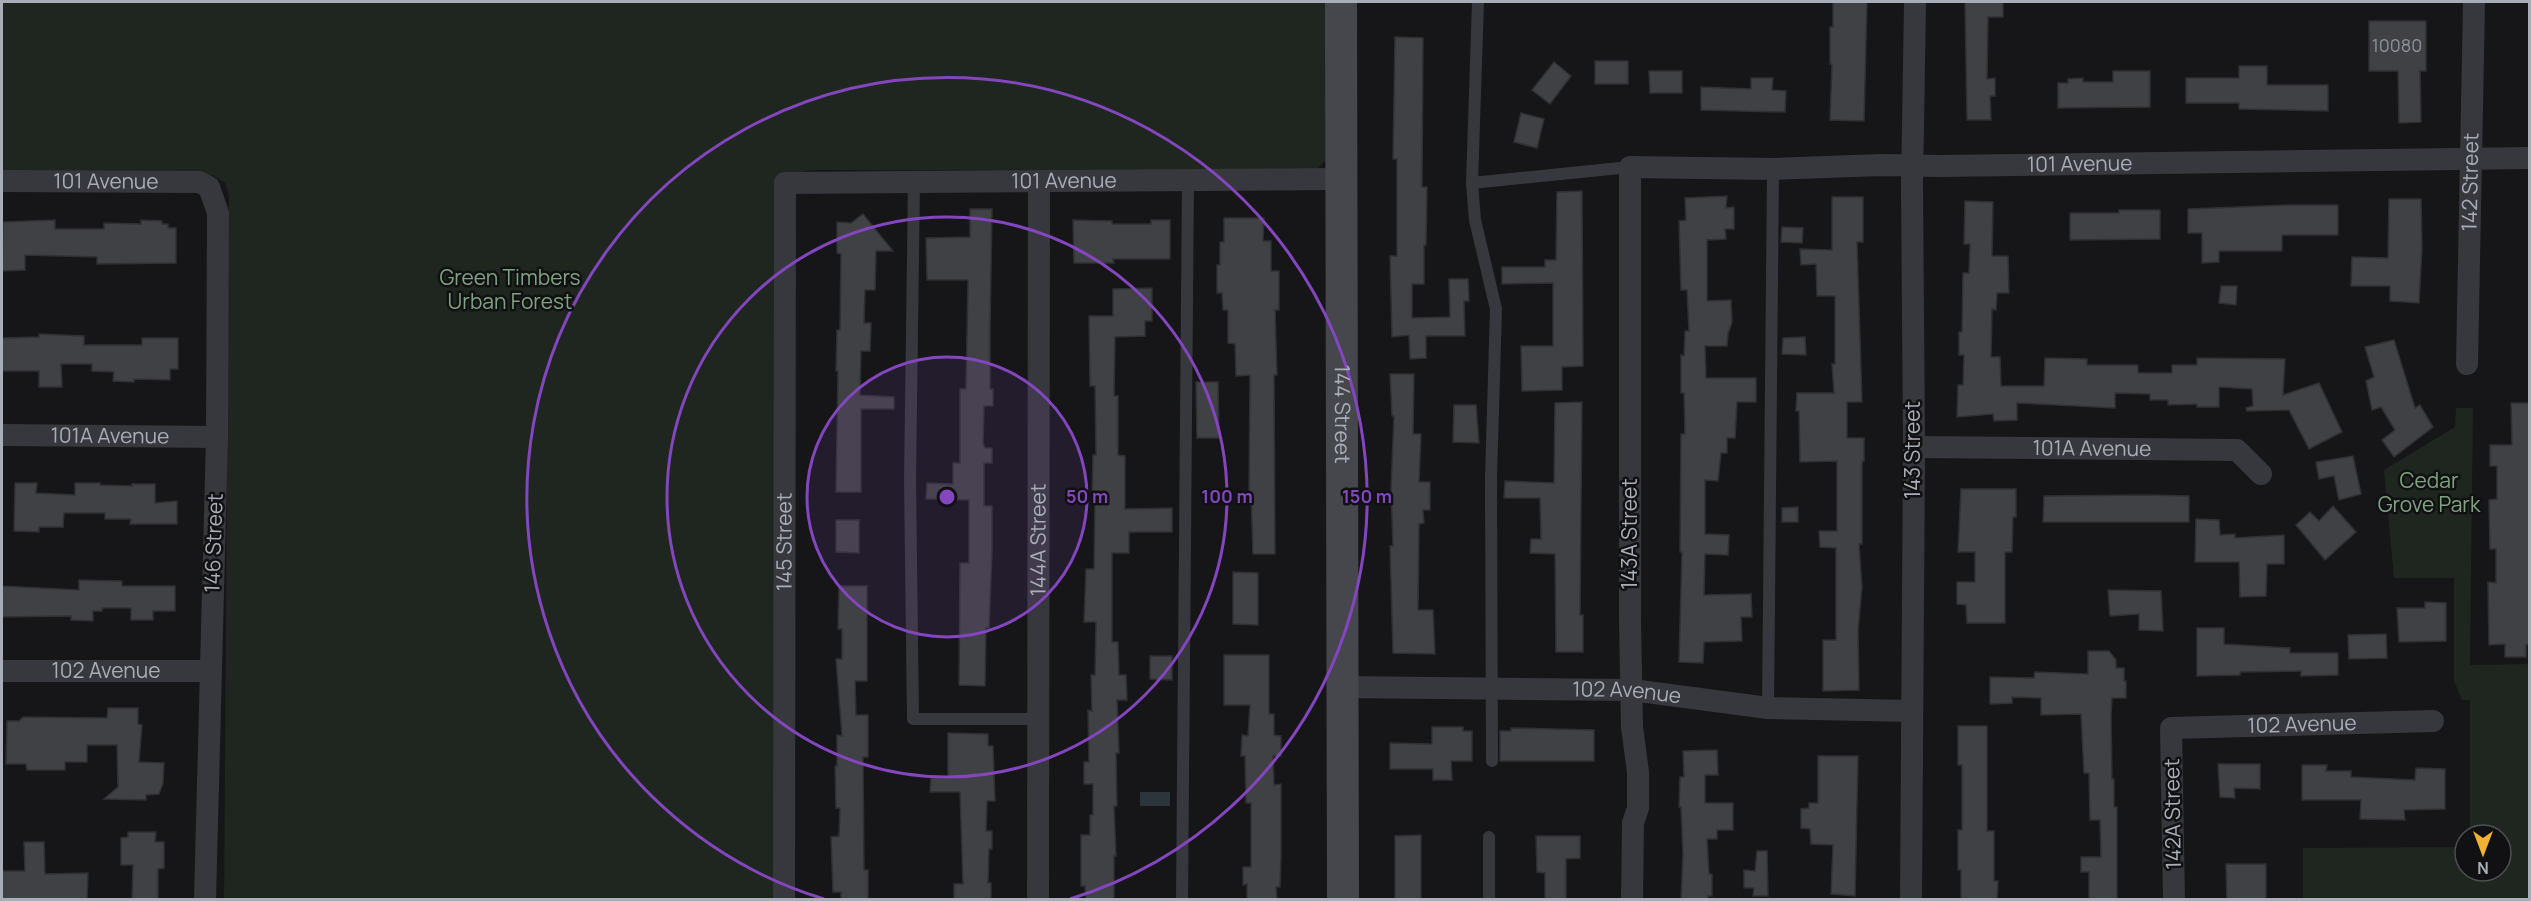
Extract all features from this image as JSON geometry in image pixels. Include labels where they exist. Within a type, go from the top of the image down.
[{"type":"main road","name":"144 Street","points":[[1341,2],[1343,900]]},
{"type":"street","name":"143 Street","points":[[1911,900],[1914,447],[1912,165],[1915,2]]},
{"type":"street","name":"142 Street","points":[[2467,364],[2474,2]]},
{"type":"street","name":"101 Avenue","points":[[1630,167],[1773,169],[1912,165],[2529,158]]},
{"type":"street","name":"143A Street","points":[[1630,167],[1630,619],[1632,727],[1638,772],[1638,808],[1633,823],[1632,900]]},
{"type":"street","name":"101 Avenue","points":[[785,183],[1343,179]]},
{"type":"street","name":"101 Avenue","points":[[2,181],[199,182],[209,187]]},
{"type":"street","name":"144A Street","points":[[1038,900],[1039,181]]},
{"type":"street","name":"145 Street","points":[[783,900],[785,183]]},
{"type":"street","name":"146 Street","points":[[205,900],[217,437],[218,213],[209,187]]},
{"type":"street","name":"101A Avenue","points":[[2,435],[217,437]]},
{"type":"street","name":"101A Avenue","points":[[1914,447],[2237,450],[2261,474]]},
{"type":"street","name":"102 Avenue","points":[[2,671],[210,671]]},
{"type":"street","name":"102 Avenue","points":[[1342,687],[1632,690],[1768,708],[1911,711]]},
{"type":"street","name":"102 Avenue","points":[[2171,728],[2433,721]]},
{"type":"street","name":"142A Street","points":[[2171,728],[2175,900]]},
{"type":"lane","points":[[1478,2],[1472,183],[1475,220],[1496,309],[1491,477],[1492,761]]},
{"type":"lane","points":[[1472,183],[1630,167]]},
{"type":"lane","points":[[1768,708],[1773,169]]},
{"type":"lane","points":[[1182,900],[1188,180]]},
{"type":"lane","points":[[914,182],[910,480],[912,719],[1039,719]]},
{"type":"lane","points":[[1489,837],[1489,900]]},
{"type":"green space","name":"Green Timbers Urban Forest","points":[[2,2],[1331,2],[1329,157],[1316,170],[1300,172],[821,170],[804,171],[795,178],[779,899],[224,899],[229,196],[225,183],[212,175],[2,174]]},
{"type":"green space","name":"Cedar Grove Park","points":[[2456,408],[2473,408],[2470,665],[2529,664],[2529,899],[2303,899],[2303,848],[2453,847],[2453,883],[2513,883],[2513,823],[2470,823],[2470,700],[2462,700],[2454,681],[2454,578],[2394,578],[2384,470],[2455,427]]},
{"type":"shaded area","points":[[1140,792],[1170,792],[1170,806],[1140,806]]},
{"type":"building","points":[[1833,2],[1867,2],[1864,121],[1830,120],[1832,64],[1830,64],[1830,27],[1833,27]]},
{"type":"building","points":[[1965,2],[2003,2],[2003,17],[1988,17],[1987,79],[1995,78],[1995,96],[1990,96],[1991,120],[1967,120]]},
{"type":"building","points":[[2369,21],[2426,21],[2426,71],[2420,71],[2421,122],[2399,123],[2398,71],[2369,71]]},
{"type":"building","points":[[1395,37],[1423,38],[1422,187],[1427,187],[1426,245],[1424,245],[1424,284],[1412,284],[1412,318],[1450,317],[1449,279],[1468,279],[1469,301],[1464,301],[1465,336],[1426,336],[1426,358],[1410,359],[1409,335],[1392,337],[1390,256],[1397,256],[1397,159],[1393,159]]},
{"type":"building","points":[[1595,61],[1628,61],[1628,84],[1595,84]]},
{"type":"building","points":[[1554,62],[1571,76],[1550,104],[1532,90]]},
{"type":"building","points":[[2239,66],[2267,66],[2267,85],[2328,85],[2328,111],[2239,109],[2239,103],[2186,103],[2186,78],[2239,78]]},
{"type":"building","points":[[1649,71],[1682,71],[1682,93],[1650,93]]},
{"type":"building","points":[[2113,71],[2150,71],[2150,107],[2058,108],[2058,83],[2068,83],[2068,79],[2083,78],[2083,82],[2113,82]]},
{"type":"building","points":[[1751,78],[1773,78],[1772,90],[1786,91],[1785,112],[1701,110],[1701,87],[1751,89]]},
{"type":"building","points":[[1521,113],[1544,119],[1537,148],[1514,142]]},
{"type":"building","points":[[1582,191],[1583,366],[1562,367],[1562,390],[1522,391],[1521,346],[1553,346],[1553,283],[1502,284],[1502,267],[1545,267],[1545,260],[1556,260],[1557,192]]},
{"type":"building","points":[[1727,196],[1726,208],[1734,207],[1734,229],[1725,229],[1726,239],[1707,240],[1707,301],[1731,300],[1732,322],[1727,346],[1705,346],[1706,378],[1756,378],[1756,402],[1737,402],[1735,438],[1727,438],[1727,453],[1721,453],[1718,481],[1705,480],[1705,534],[1729,535],[1728,555],[1705,554],[1704,595],[1751,594],[1752,617],[1741,617],[1742,641],[1704,642],[1703,663],[1679,662],[1682,552],[1680,552],[1681,434],[1685,434],[1684,393],[1681,393],[1681,355],[1684,356],[1685,331],[1689,331],[1687,290],[1681,290],[1679,221],[1686,220],[1685,198]]},
{"type":"building","points":[[1832,197],[1863,197],[1863,242],[1857,242],[1862,402],[1847,402],[1847,438],[1864,438],[1862,544],[1859,544],[1862,587],[1858,631],[1859,690],[1823,691],[1823,640],[1836,640],[1836,548],[1820,547],[1819,531],[1837,531],[1837,461],[1800,462],[1799,411],[1796,411],[1797,393],[1834,393],[1832,364],[1835,364],[1835,296],[1817,296],[1816,264],[1801,265],[1800,249],[1832,250]]},
{"type":"building","points":[[2389,199],[2421,199],[2422,247],[2419,303],[2390,301],[2390,286],[2351,286],[2352,257],[2388,258]]},
{"type":"building","points":[[1965,201],[1993,202],[1992,256],[2008,256],[2009,293],[1997,293],[1996,310],[1992,309],[1991,357],[2000,357],[2001,386],[2044,386],[2045,358],[2087,359],[2087,365],[2138,365],[2138,373],[2172,373],[2172,365],[2197,365],[2197,358],[2285,359],[2283,395],[2319,383],[2342,432],[2309,449],[2289,410],[2247,411],[2246,408],[2253,406],[2252,389],[2219,387],[2219,407],[2197,407],[2197,404],[2168,405],[2168,400],[2150,400],[2150,394],[2115,393],[2115,408],[2017,403],[2017,420],[1994,421],[1993,414],[1957,417],[1958,385],[1963,385],[1964,355],[1959,355],[1959,332],[1962,332],[1963,273],[1969,273],[1970,244],[1964,244]]},
{"type":"building","points":[[2338,205],[2338,235],[2282,235],[2282,251],[2219,251],[2219,262],[2202,263],[2202,233],[2188,233],[2188,209]]},
{"type":"building","points":[[970,209],[992,209],[990,389],[993,389],[993,406],[984,406],[983,443],[985,448],[992,448],[992,463],[984,463],[984,506],[992,506],[985,686],[959,685],[960,563],[969,563],[969,500],[926,499],[927,483],[953,484],[953,463],[960,463],[960,389],[966,389],[968,280],[927,280],[926,238],[970,237]]},
{"type":"building","points":[[2119,210],[2160,210],[2160,239],[2070,240],[2070,213],[2119,213]]},
{"type":"building","points":[[863,214],[893,251],[876,251],[875,290],[865,290],[864,323],[871,323],[870,351],[861,351],[860,395],[894,397],[894,409],[861,409],[861,492],[836,492],[838,371],[836,371],[837,330],[840,330],[841,254],[837,253],[837,222],[851,223]]},
{"type":"building","points":[[1224,218],[1264,218],[1263,241],[1271,241],[1271,271],[1279,271],[1279,310],[1275,310],[1277,375],[1274,375],[1275,554],[1253,554],[1251,493],[1249,493],[1250,375],[1236,376],[1235,344],[1228,343],[1228,310],[1223,310],[1222,293],[1217,293],[1217,265],[1220,265],[1220,242],[1224,242]]},
{"type":"building","points":[[55,220],[55,229],[104,229],[104,223],[141,224],[141,220],[162,221],[162,224],[168,224],[168,228],[176,228],[176,263],[97,264],[97,257],[25,255],[25,270],[2,271],[3,222]]},
{"type":"building","points":[[1073,220],[1112,221],[1112,224],[1151,224],[1151,220],[1170,220],[1170,259],[1113,259],[1114,263],[1074,263]]},
{"type":"building","points":[[1782,227],[1803,228],[1802,243],[1781,242]]},
{"type":"building","points":[[2221,286],[2237,286],[2236,305],[2219,303]]},
{"type":"building","points":[[1152,288],[1152,321],[1145,321],[1145,336],[1115,337],[1114,396],[1118,396],[1118,455],[1125,456],[1125,509],[1172,508],[1172,532],[1129,532],[1129,553],[1112,553],[1112,642],[1118,642],[1119,675],[1126,675],[1127,700],[1117,700],[1119,753],[1116,753],[1117,806],[1114,806],[1116,856],[1114,856],[1114,900],[1086,900],[1085,886],[1081,886],[1081,835],[1090,835],[1090,815],[1093,815],[1093,784],[1084,784],[1084,762],[1089,762],[1088,710],[1092,711],[1091,675],[1095,675],[1096,622],[1084,622],[1086,569],[1094,569],[1095,497],[1092,497],[1093,455],[1096,455],[1095,386],[1090,386],[1089,316],[1113,316],[1113,289]]},
{"type":"building","points":[[39,334],[84,336],[84,345],[142,345],[142,338],[178,338],[178,369],[170,369],[170,380],[134,379],[134,382],[113,381],[114,372],[92,371],[92,364],[61,364],[62,387],[39,387],[39,371],[2,371],[2,338],[39,337]]},
{"type":"building","points":[[1805,337],[1806,355],[1782,354],[1783,338]]},
{"type":"building","points":[[2394,340],[2415,408],[2420,405],[2433,427],[2394,457],[2382,440],[2395,430],[2381,407],[2372,410],[2366,381],[2374,377],[2365,347]]},
{"type":"building","points":[[1390,374],[1414,374],[1413,434],[1421,434],[1419,482],[1430,482],[1430,510],[1423,510],[1424,523],[1419,524],[1418,610],[1433,610],[1435,654],[1393,653],[1390,546],[1393,546],[1391,489],[1394,416],[1392,416]]},
{"type":"building","points":[[1196,382],[1218,382],[1219,438],[1197,438]]},
{"type":"building","points":[[1582,402],[1580,615],[1583,615],[1583,652],[1556,652],[1555,554],[1530,553],[1531,539],[1541,539],[1540,498],[1504,498],[1505,481],[1554,483],[1555,403]]},
{"type":"building","points":[[2511,403],[2529,403],[2529,644],[2526,645],[2526,657],[2505,657],[2505,644],[2489,645],[2488,582],[2496,583],[2496,549],[2490,549],[2489,500],[2497,499],[2497,466],[2490,466],[2490,445],[2512,445]]},
{"type":"building","points":[[1454,405],[1476,405],[1479,443],[1453,442]]},
{"type":"building","points":[[2353,456],[2361,494],[2339,500],[2334,476],[2319,479],[2316,462]]},
{"type":"building","points":[[15,483],[37,483],[36,493],[75,495],[75,483],[132,486],[132,484],[155,484],[155,503],[177,501],[177,524],[130,524],[131,519],[105,519],[105,513],[64,513],[63,527],[39,527],[39,532],[14,531]]},
{"type":"building","points":[[1961,489],[2016,489],[2012,552],[2005,552],[2005,623],[1967,623],[1966,605],[1957,604],[1957,582],[1975,582],[1975,552],[1958,552]]},
{"type":"building","points":[[2044,496],[2189,496],[2189,522],[2043,522]]},
{"type":"building","points":[[2333,506],[2356,532],[2325,560],[2296,525],[2310,512],[2319,521]]},
{"type":"building","points":[[1798,507],[1798,522],[1782,522],[1782,508]]},
{"type":"building","points":[[2196,519],[2219,520],[2220,535],[2235,534],[2235,538],[2284,535],[2284,564],[2267,564],[2266,596],[2240,597],[2239,562],[2195,562]]},
{"type":"building","points":[[836,520],[859,520],[859,553],[836,552]]},
{"type":"building","points":[[1233,572],[1258,573],[1258,625],[1233,624]]},
{"type":"building","points":[[79,580],[122,581],[122,586],[175,586],[175,611],[153,611],[153,620],[131,620],[131,608],[102,608],[102,611],[93,611],[93,621],[71,620],[71,616],[2,617],[2,586],[79,590]]},
{"type":"building","points":[[839,586],[867,586],[867,681],[855,681],[856,715],[868,715],[868,757],[863,757],[864,870],[868,870],[868,900],[841,900],[841,892],[833,892],[831,837],[839,836],[840,808],[836,808],[835,766],[837,766],[837,735],[842,736],[836,659],[842,659],[842,629],[838,629]]},
{"type":"building","points":[[2108,590],[2161,591],[2163,631],[2139,630],[2139,614],[2110,616]]},
{"type":"building","points":[[2425,602],[2446,603],[2446,641],[2399,642],[2397,608],[2425,608]]},
{"type":"building","points":[[2197,628],[2224,628],[2224,644],[2290,648],[2290,653],[2338,653],[2338,675],[2301,676],[2301,671],[2240,672],[2240,675],[2197,676]]},
{"type":"building","points":[[2386,634],[2387,658],[2349,659],[2348,635]]},
{"type":"building","points":[[2088,651],[2109,651],[2116,660],[2116,668],[2124,668],[2124,681],[2126,681],[2126,698],[2112,698],[2111,716],[2112,779],[2114,779],[2114,807],[2117,807],[2117,900],[2089,900],[2089,872],[2081,872],[2081,857],[2101,857],[2100,820],[2090,820],[2089,773],[2084,773],[2081,714],[2041,715],[2041,698],[2012,697],[2012,703],[1990,704],[1990,677],[2034,678],[2035,672],[2088,674]]},
{"type":"building","points":[[1224,655],[1269,655],[1269,714],[1274,714],[1274,735],[1281,736],[1281,756],[1273,756],[1274,785],[1281,784],[1280,887],[1276,887],[1277,900],[1247,900],[1247,884],[1243,885],[1243,867],[1251,867],[1251,803],[1246,803],[1245,756],[1241,756],[1242,735],[1248,736],[1250,705],[1224,705]]},
{"type":"building","points":[[1150,656],[1172,656],[1172,680],[1150,679]]},
{"type":"building","points":[[108,708],[138,708],[138,724],[142,725],[139,762],[164,763],[163,783],[159,794],[146,795],[146,800],[104,799],[118,787],[117,745],[87,745],[87,762],[65,762],[65,770],[27,770],[26,764],[6,764],[7,721],[19,721],[23,717],[107,718]]},
{"type":"building","points":[[1958,726],[1987,726],[1987,831],[1994,831],[1994,881],[1998,881],[1997,900],[1961,900],[1958,830],[1962,830],[1962,765],[1958,765]]},
{"type":"building","points":[[1432,727],[1463,727],[1463,731],[1472,731],[1472,761],[1451,761],[1452,780],[1433,780],[1433,769],[1390,769],[1390,743],[1432,744]]},
{"type":"building","points":[[1511,728],[1594,730],[1594,761],[1500,761],[1500,731],[1511,731]]},
{"type":"building","points":[[948,733],[988,734],[988,746],[993,746],[995,801],[987,801],[986,831],[992,831],[988,883],[991,883],[991,900],[954,900],[954,884],[963,884],[960,792],[930,792],[931,778],[948,778]]},
{"type":"building","points":[[1717,750],[1718,775],[1705,775],[1705,803],[1733,803],[1733,830],[1717,830],[1717,839],[1707,839],[1709,874],[1712,874],[1712,896],[1708,896],[1708,900],[1681,900],[1683,855],[1681,807],[1679,807],[1680,777],[1684,777],[1683,751]]},
{"type":"building","points":[[1818,756],[1858,756],[1855,896],[1831,894],[1833,845],[1811,844],[1810,829],[1801,828],[1801,809],[1809,808],[1809,803],[1818,803]]},
{"type":"building","points":[[2218,764],[2260,764],[2260,789],[2234,788],[2235,798],[2220,797]]},
{"type":"building","points":[[2302,765],[2327,765],[2326,771],[2351,771],[2351,777],[2415,780],[2416,768],[2445,769],[2445,809],[2404,810],[2405,820],[2360,819],[2361,800],[2302,800]]},
{"type":"building","points":[[128,832],[156,832],[155,842],[164,842],[164,868],[158,869],[158,900],[132,900],[133,865],[121,865],[121,838],[128,837]]},
{"type":"building","points":[[1421,835],[1421,900],[1395,900],[1395,836]]},
{"type":"building","points":[[1536,836],[1580,836],[1580,858],[1566,859],[1566,900],[1545,900],[1545,873],[1537,872]]},
{"type":"building","points":[[24,842],[44,842],[45,874],[88,873],[87,900],[2,900],[2,871],[25,871]]},
{"type":"building","points":[[1757,851],[1767,851],[1768,896],[1753,896],[1754,888],[1744,888],[1744,870],[1755,871]]},
{"type":"building","points":[[2226,864],[2266,864],[2266,900],[2227,900]]}]
